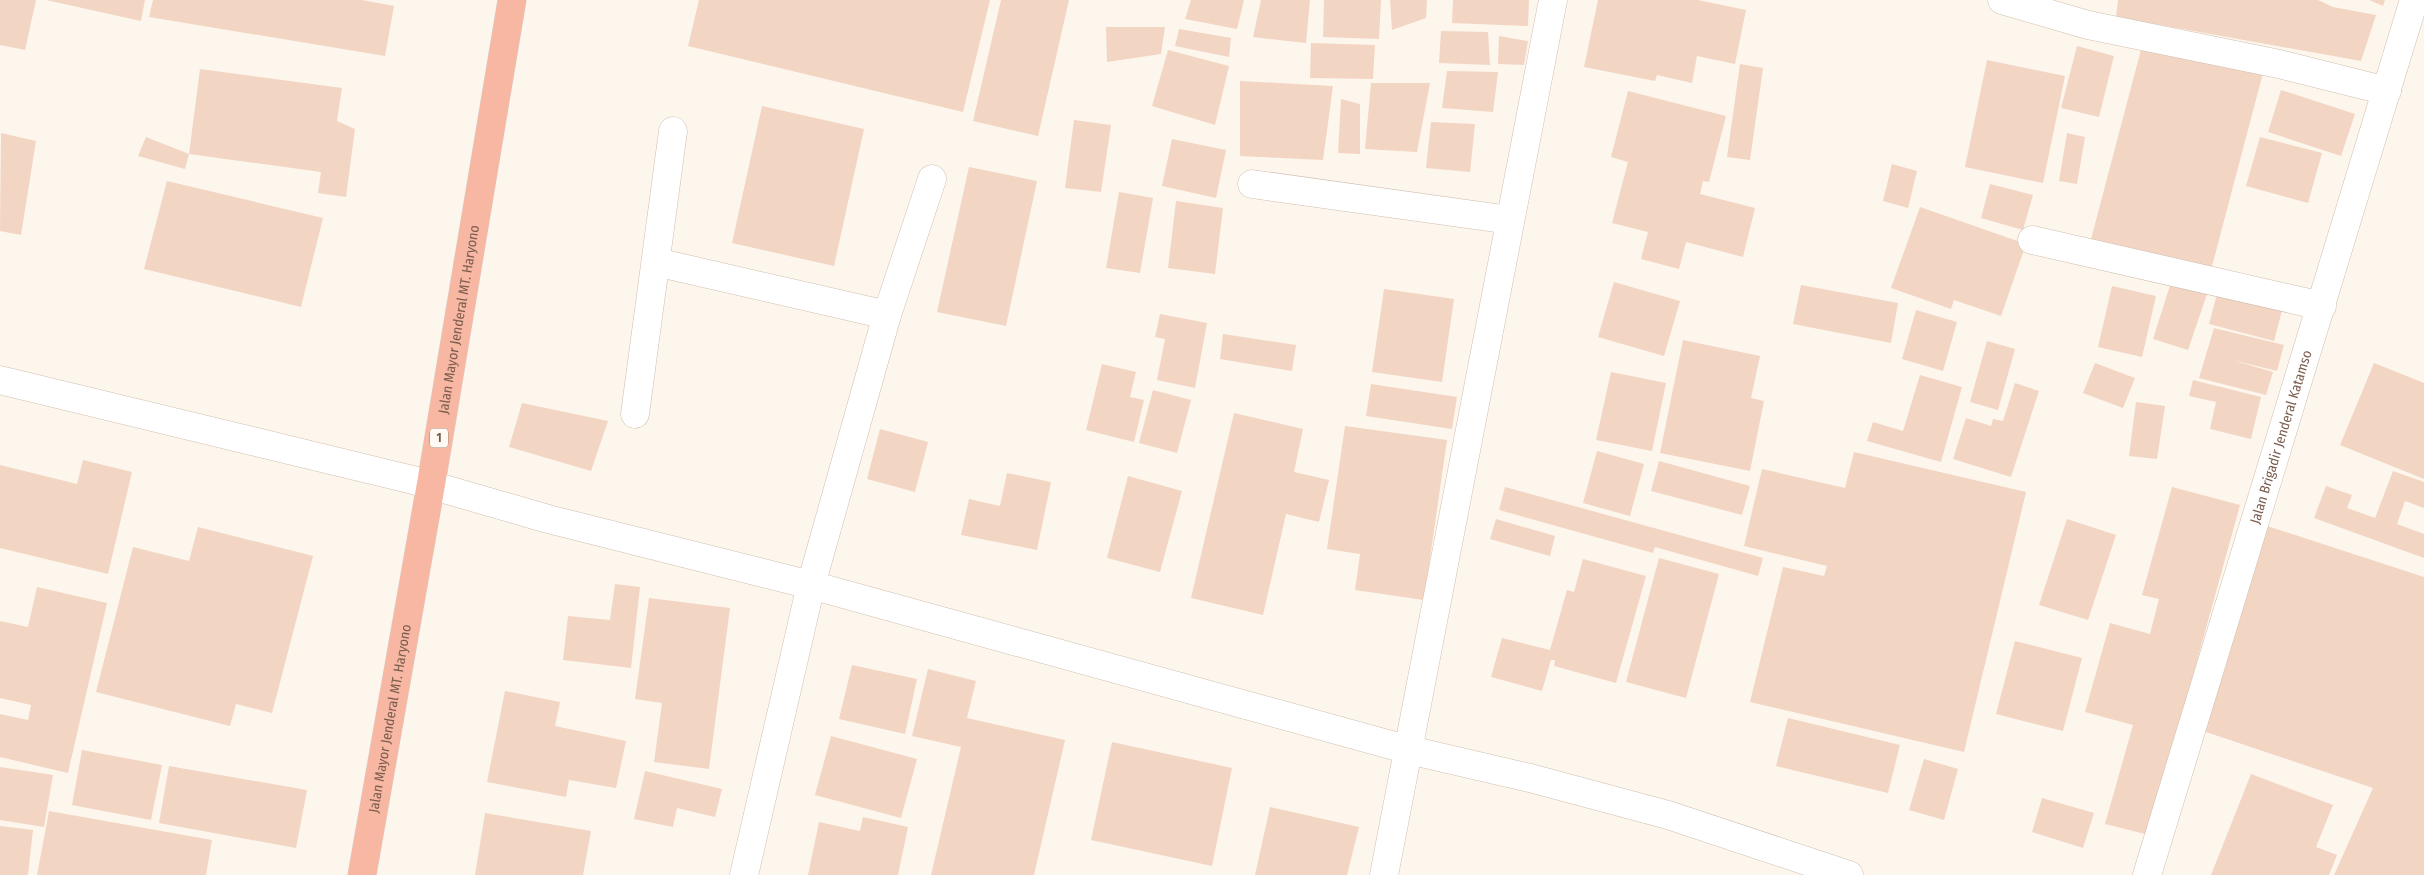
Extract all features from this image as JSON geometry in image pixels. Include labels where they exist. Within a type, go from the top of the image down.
[{"type":"highway","name":"Jalan Mayor Jenderal MT. Haryono","points":[[362,875],[431,484],[512,0]]},
{"type":"street","points":[[1384,875],[1553,0]]},
{"type":"street","points":[[2002,0],[2088,25],[2279,64],[2387,91]]},
{"type":"street","name":"Jalan Brigadir Jenderal Katamso","points":[[2147,875],[2414,0]]},
{"type":"street","points":[[636,414],[673,131]]},
{"type":"street","points":[[744,875],[811,585],[887,315],[932,179]]},
{"type":"street","points":[[1252,184],[1510,220]]},
{"type":"street","points":[[2032,240],[2322,306]]},
{"type":"street","points":[[656,262],[887,315]]},
{"type":"street","points":[[0,380],[269,443],[431,484],[548,519],[811,585],[1409,750],[1530,778],[1668,815],[1849,875]]},
{"type":"building","points":[[0,0],[36,0],[25,50],[0,45]]},
{"type":"building","points":[[46,0],[145,0],[141,21]]},
{"type":"building","points":[[153,0],[362,0],[394,6],[385,56],[149,17]]},
{"type":"building","points":[[699,0],[990,0],[963,112],[688,46]]},
{"type":"building","points":[[1001,0],[1069,0],[1038,136],[973,121]]},
{"type":"building","points":[[1191,0],[1244,0],[1237,29],[1185,19]]},
{"type":"building","points":[[1261,0],[1310,0],[1306,43],[1253,37]]},
{"type":"building","points":[[1324,0],[1381,0],[1379,39],[1323,37]]},
{"type":"building","points":[[1390,0],[1427,0],[1426,18],[1392,30]]},
{"type":"building","points":[[1453,0],[1529,0],[1528,26],[1452,23]]},
{"type":"building","points":[[1598,0],[1698,0],[1746,10],[1735,64],[1697,56],[1692,83],[1657,75],[1655,81],[1584,67]]},
{"type":"building","points":[[2118,0],[2318,0],[2333,7],[2376,15],[2361,61],[2116,17]]},
{"type":"building","points":[[2369,0],[2385,0],[2383,6]]},
{"type":"building","points":[[1106,27],[1165,27],[1161,54],[1107,62]]},
{"type":"building","points":[[1179,29],[1231,38],[1229,57],[1175,46]]},
{"type":"building","points":[[1441,31],[1488,32],[1490,65],[1439,63]]},
{"type":"building","points":[[1499,36],[1528,41],[1524,65],[1498,64]]},
{"type":"building","points":[[2143,42],[2263,73],[2210,274],[2090,243]]},
{"type":"building","points":[[1311,43],[1375,45],[1373,79],[1310,78]]},
{"type":"building","points":[[2077,46],[2114,56],[2099,117],[2061,108]]},
{"type":"building","points":[[1168,50],[1229,66],[1215,125],[1152,106]]},
{"type":"building","points":[[1987,60],[2065,76],[2043,183],[1965,167]]},
{"type":"building","points":[[1740,64],[1763,68],[1750,160],[1727,157]]},
{"type":"building","points":[[200,69],[342,88],[337,121],[355,129],[346,197],[318,193],[321,172],[189,154]]},
{"type":"building","points":[[1447,71],[1498,72],[1493,112],[1442,108]]},
{"type":"building","points":[[1240,81],[1333,86],[1323,160],[1240,156]]},
{"type":"building","points":[[1371,83],[1430,83],[1417,152],[1365,149]]},
{"type":"building","points":[[2281,90],[2355,114],[2341,156],[2268,132]]},
{"type":"building","points":[[1628,91],[1726,116],[1709,182],[1703,181],[1700,194],[1755,208],[1743,257],[1686,242],[1679,269],[1641,259],[1648,232],[1612,223],[1628,162],[1611,157]]},
{"type":"building","points":[[1341,99],[1360,104],[1360,154],[1338,153]]},
{"type":"building","points":[[762,106],[864,129],[834,266],[732,243]]},
{"type":"building","points":[[1074,120],[1111,125],[1101,192],[1065,188]]},
{"type":"building","points":[[1431,122],[1475,124],[1470,172],[1426,168]]},
{"type":"building","points":[[1,133],[36,141],[21,235],[0,231]]},
{"type":"building","points":[[2067,133],[2085,137],[2077,184],[2059,181]]},
{"type":"building","points":[[146,137],[189,154],[185,169],[138,156]]},
{"type":"building","points":[[2260,137],[2322,153],[2308,203],[2246,186]]},
{"type":"building","points":[[1172,139],[1226,150],[1216,198],[1162,186]]},
{"type":"building","points":[[1892,164],[1917,171],[1908,208],[1883,201]]},
{"type":"building","points":[[969,167],[1037,181],[1006,326],[937,312]]},
{"type":"building","points":[[167,181],[323,218],[301,307],[144,269]]},
{"type":"building","points":[[1990,184],[2033,195],[2023,230],[1981,218]]},
{"type":"building","points":[[1119,192],[1153,198],[1140,273],[1106,268]]},
{"type":"building","points":[[1176,201],[1223,208],[1215,274],[1168,268]]},
{"type":"building","points":[[1920,207],[2026,244],[2001,316],[1954,300],[1951,309],[1891,288]]},
{"type":"building","points":[[2173,276],[2209,288],[2188,350],[2153,339]]},
{"type":"building","points":[[1614,282],[1680,301],[1664,356],[1598,337]]},
{"type":"building","points":[[2220,283],[2285,299],[2274,341],[2209,324]]},
{"type":"building","points":[[1801,285],[1898,303],[1891,343],[1793,324]]},
{"type":"building","points":[[2112,286],[2156,296],[2142,357],[2098,347]]},
{"type":"building","points":[[1384,289],[1454,299],[1442,382],[1372,372]]},
{"type":"building","points":[[1916,310],[1957,322],[1943,371],[1902,359]]},
{"type":"building","points":[[1160,314],[1207,323],[1195,388],[1157,380],[1165,339],[1155,337]]},
{"type":"building","points":[[2214,328],[2284,345],[2277,371],[2232,360],[2273,372],[2266,395],[2199,378]]},
{"type":"building","points":[[1223,334],[1296,345],[1292,371],[1220,359]]},
{"type":"building","points":[[1683,340],[1760,356],[1751,398],[1764,401],[1750,471],[1660,453]]},
{"type":"building","points":[[1987,341],[2015,349],[1998,410],[1970,402]]},
{"type":"building","points":[[2095,363],[2135,378],[2123,408],[2083,393]]},
{"type":"building","points":[[2374,363],[2424,383],[2424,479],[2340,445]]},
{"type":"building","points":[[1102,364],[1136,372],[1130,397],[1144,400],[1134,442],[1086,430]]},
{"type":"building","points":[[1611,372],[1666,383],[1652,451],[1596,440]]},
{"type":"building","points":[[1920,375],[1962,387],[1941,462],[1867,441],[1873,422],[1903,431]]},
{"type":"building","points":[[2193,380],[2261,397],[2251,439],[2210,429],[2216,402],[2189,396]]},
{"type":"building","points":[[2015,383],[2039,391],[2011,477],[1953,459],[1966,418],[1991,426],[1993,419],[2003,421]]},
{"type":"building","points":[[1371,384],[1457,397],[1452,429],[1366,416]]},
{"type":"building","points":[[1153,390],[1191,400],[1177,453],[1139,443]]},
{"type":"building","points":[[2136,402],[2165,406],[2157,459],[2129,456]]},
{"type":"building","points":[[522,403],[608,421],[591,471],[509,447]]},
{"type":"building","points":[[1234,413],[1303,429],[1294,472],[1329,480],[1319,522],[1286,514],[1263,615],[1191,598]]},
{"type":"building","points":[[1345,426],[1447,440],[1424,600],[1355,590],[1360,554],[1327,549]]},
{"type":"building","points":[[880,429],[928,442],[915,492],[867,479]]},
{"type":"building","points":[[1597,451],[1644,464],[1630,516],[1583,503]]},
{"type":"building","points":[[1854,452],[2026,492],[1964,752],[1750,702],[1783,567],[1824,576],[1827,566],[1744,546],[1762,469],[1845,488]]},
{"type":"building","points":[[83,460],[132,472],[108,574],[0,548],[0,465],[77,484]]},
{"type":"building","points":[[1659,461],[1750,486],[1742,515],[1651,491]]},
{"type":"building","points":[[2393,471],[2424,482],[2424,508],[2405,501],[2397,524],[2424,534],[2424,558],[2314,518],[2326,486],[2352,495],[2347,508],[2375,518]]},
{"type":"building","points":[[1007,473],[1051,482],[1037,550],[961,535],[969,499],[1000,506]]},
{"type":"building","points":[[1128,476],[1182,491],[1160,572],[1107,558]]},
{"type":"building","points":[[1505,487],[1763,558],[1758,576],[1655,547],[1653,553],[1499,510]]},
{"type":"building","points":[[2172,487],[2240,505],[2149,835],[2105,824],[2133,725],[2085,712],[2110,623],[2150,634],[2159,599],[2142,595]]},
{"type":"building","points":[[1496,519],[1555,536],[1550,556],[1490,539]]},
{"type":"building","points":[[2067,519],[2116,535],[2088,620],[2039,605]]},
{"type":"building","points":[[2258,523],[2424,577],[2424,875],[2334,875],[2373,788],[2197,729]]},
{"type":"building","points":[[198,527],[313,556],[272,713],[236,704],[230,726],[96,692],[133,547],[189,561]]},
{"type":"building","points":[[1659,558],[1719,574],[1686,698],[1626,682]]},
{"type":"building","points":[[1583,559],[1646,576],[1616,683],[1554,666],[1555,660],[1551,660],[1542,691],[1491,677],[1502,638],[1550,650],[1567,590],[1574,592]]},
{"type":"building","points":[[615,584],[640,587],[631,668],[563,660],[568,616],[610,620]]},
{"type":"building","points":[[37,587],[107,603],[68,773],[0,757],[0,714],[28,720],[31,705],[0,698],[0,621],[28,627]]},
{"type":"building","points":[[649,598],[730,608],[709,769],[654,762],[662,703],[635,699]]},
{"type":"building","points":[[2015,641],[2082,658],[2063,731],[1996,714]]},
{"type":"building","points":[[852,665],[917,679],[905,734],[839,719]]},
{"type":"building","points":[[928,669],[976,681],[967,718],[1065,740],[1034,875],[931,875],[961,747],[912,736]]},
{"type":"building","points":[[505,691],[560,702],[555,726],[626,741],[616,788],[569,780],[566,797],[487,782]]},
{"type":"building","points":[[1788,718],[1900,745],[1888,793],[1776,766]]},
{"type":"building","points":[[831,736],[917,759],[901,818],[815,795]]},
{"type":"building","points":[[1112,742],[1232,768],[1212,866],[1091,840]]},
{"type":"building","points":[[82,750],[162,765],[151,820],[72,805]]},
{"type":"building","points":[[1924,759],[1958,769],[1944,820],[1909,810]]},
{"type":"building","points":[[169,766],[307,790],[296,848],[159,823]]},
{"type":"building","points":[[0,767],[53,775],[44,827],[0,820]]},
{"type":"building","points":[[645,771],[722,789],[715,817],[677,808],[673,827],[634,819]]},
{"type":"building","points":[[2251,774],[2333,805],[2316,847],[2337,855],[2329,875],[2211,875]]},
{"type":"building","points":[[2042,798],[2094,813],[2083,848],[2032,832]]},
{"type":"building","points":[[1270,807],[1359,827],[1347,875],[1255,875]]},
{"type":"building","points":[[49,811],[212,840],[206,875],[37,875]]},
{"type":"building","points":[[485,813],[591,831],[583,875],[475,875]]},
{"type":"building","points":[[863,817],[908,827],[898,875],[808,875],[819,822],[860,831]]},
{"type":"building","points":[[0,826],[33,830],[28,875],[0,875]]}]
